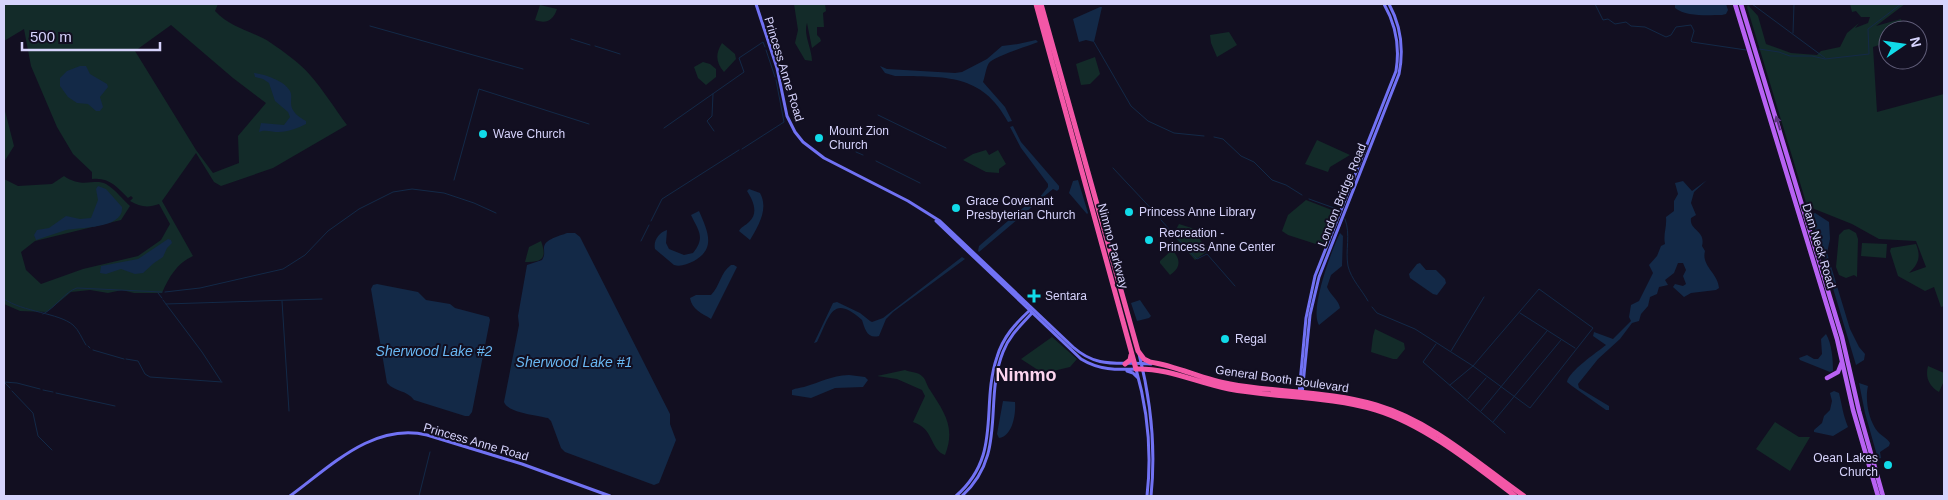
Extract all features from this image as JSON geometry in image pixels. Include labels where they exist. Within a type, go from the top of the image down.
[{"type":"highway","name":"Nimmo Parkway","points":[[1036,4],[1126,330],[1139,366]]},
{"type":"highway","name":"Nimmo Parkway","points":[[1041,4],[1138,351]]},
{"type":"highway","points":[[1125,364],[1131,357],[1126,330]]},
{"type":"highway","points":[[1138,351],[1145,360],[1164,366]]},
{"type":"highway","name":"General Booth Boulevard","points":[[1139,366],[1246,392],[1328,394],[1368,403],[1403,415],[1463,450],[1524,496]]},
{"type":"highway","name":"General Booth Boulevard","points":[[1164,366],[1222,382],[1300,394],[1364,407],[1401,420],[1455,452],[1515,496]]},
{"type":"highway","points":[[1203,383],[1206,380],[1222,382]]},
{"type":"main road","name":"Princess Anne Road","points":[[756,4],[760,22],[777,68],[787,116],[798,137],[824,158],[928,213],[1032,311]]},
{"type":"main road","name":"London Bridge Road","points":[[1300,394],[1306,318],[1315,276],[1396,71],[1398,57],[1397,38],[1394,25],[1384,4]]},
{"type":"main road","name":"London Bridge Road","points":[[1300,394],[1310,315],[1319,277],[1399,74],[1401,41],[1397,22],[1389,4]]},
{"type":"main road","name":"Dam Neck Road","points":[[1735,4],[1834,330],[1854,416],[1878,496]]},
{"type":"main road","name":"Dam Neck Road","points":[[1741,4],[1842,338],[1859,411],[1883,496]]},
{"type":"main road","points":[[956,496],[974,477],[983,456],[987,440],[994,367],[999,351],[1011,330],[1032,311]]},
{"type":"main road","points":[[962,496],[978,478],[989,453],[997,372],[1002,355],[1013,334],[1032,311]]},
{"type":"main road","name":"General Booth Boulevard","points":[[1032,311],[1084,355],[1105,364],[1139,366]]},
{"type":"main road","name":"General Booth Boulevard","points":[[1032,311],[1081,359],[1093,365],[1107,369],[1164,366]]},
{"type":"main road","name":"Nimmo Parkway","points":[[1138,351],[1139,379],[1145,402],[1149,436],[1147,496]]},
{"type":"main road","points":[[1827,378],[1838,372],[1842,360]]},
{"type":"main road","name":"Nimmo Parkway","points":[[1139,366],[1149,399],[1153,434],[1151,496]]},
{"type":"main road","points":[[1107,369],[1129,371],[1139,379]]},
{"type":"main road","name":"Princess Anne Road","points":[[290,496],[364,443],[387,435],[406,433],[427,436],[514,462],[610,496]]},
{"type":"green space","points":[[4,4],[218,4],[215,11],[221,17],[271,43],[302,66],[320,87],[347,125],[273,168],[221,186],[214,182],[196,153],[162,201],[193,256],[182,262],[174,271],[162,293],[134,293],[122,290],[108,293],[90,290],[71,292],[47,312],[20,311],[4,304],[4,179],[18,186],[52,184],[64,176],[82,183],[102,182],[113,189],[130,206],[121,220],[35,241],[21,252],[26,270],[41,284],[83,269],[138,256],[161,240],[170,224],[159,204],[151,206],[137,205],[130,201],[133,198],[131,196],[128,198],[108,181],[92,179],[92,172],[73,154],[57,127],[31,66],[24,29],[4,41]],"holes":[[[171,25],[233,78],[266,103],[238,136],[239,163],[213,173],[196,150],[135,51]]]},
{"type":"green space","points":[[794,4],[825,4],[826,11],[823,13],[824,27],[817,27],[817,35],[821,41],[812,48],[807,23],[806,32],[812,61],[805,60],[795,43],[798,30]]},
{"type":"green space","points":[[1850,4],[1905,4],[1884,20],[1878,20],[1876,26],[1878,25],[1878,45],[1873,47],[1877,112],[1944,94],[1944,306],[1941,307],[1934,287],[1925,291],[1898,276],[1890,251],[1891,248],[1916,244],[1918,260],[1909,273],[1926,267],[1916,241],[1879,239],[1852,224],[1807,206],[1747,7],[1748,5],[1758,16],[1766,44],[1791,53],[1817,55],[1821,51],[1840,47],[1847,33],[1859,23],[1855,28],[1868,23],[1870,17],[1861,17],[1856,11],[1852,12]]},
{"type":"green space","points":[[540,5],[557,9],[551,19],[543,22],[535,20]]},
{"type":"green space","points":[[1229,32],[1237,45],[1217,57],[1210,35]]},
{"type":"green space","points":[[722,43],[735,54],[736,59],[724,72],[717,58]]},
{"type":"green space","points":[[1095,57],[1100,74],[1090,84],[1081,85],[1076,64]]},
{"type":"green space","points":[[703,62],[710,64],[716,69],[716,77],[706,85],[698,78],[694,67]]},
{"type":"green space","points":[[4,107],[14,146],[4,162]]},
{"type":"green space","points":[[1317,140],[1350,155],[1330,167],[1328,172],[1305,164]]},
{"type":"green space","points":[[986,150],[989,155],[998,150],[1006,164],[999,169],[999,173],[986,172],[963,160],[973,154]]},
{"type":"green space","points":[[1306,200],[1337,212],[1322,246],[1288,235],[1282,231],[1288,215]]},
{"type":"green space","points":[[1179,224],[1201,231],[1200,240],[1209,250],[1195,260],[1173,235]]},
{"type":"green space","points":[[1849,229],[1856,233],[1858,239],[1857,277],[1854,275],[1846,278],[1839,275],[1836,267],[1839,235],[1844,230]]},
{"type":"green space","points":[[541,241],[544,252],[542,259],[525,262],[529,247]]},
{"type":"green space","points":[[1862,243],[1887,244],[1886,258],[1861,256]]},
{"type":"green space","points":[[1172,250],[1177,257],[1178,266],[1170,275],[1160,261]]},
{"type":"green space","points":[[1375,329],[1404,343],[1405,349],[1397,359],[1371,352]]},
{"type":"green space","points":[[1052,337],[1077,359],[1070,367],[1049,372],[1038,370],[1021,359]]},
{"type":"green space","points":[[1928,366],[1944,373],[1944,381],[1939,392],[1929,381],[1927,374]]},
{"type":"green space","points":[[905,370],[917,373],[923,377],[944,413],[949,428],[948,445],[945,455],[936,448],[925,429],[913,422],[925,396],[922,390],[897,379],[877,376]]},
{"type":"green space","points":[[1775,422],[1799,437],[1810,437],[1790,471],[1756,449]]},
{"type":"water","points":[[1675,4],[1726,4],[1728,10],[1726,14],[1722,15],[1691,14],[1675,8]]},
{"type":"water","points":[[1102,7],[1094,42],[1086,40],[1079,42],[1073,19]]},
{"type":"water","points":[[1036,40],[1038,42],[992,61],[987,67],[983,82],[1005,107],[1012,121],[1008,122],[998,106],[986,94],[974,86],[946,78],[895,76],[885,73],[880,66],[887,69],[962,72],[987,59],[1002,46]]},
{"type":"water","points":[[80,66],[86,66],[90,74],[107,84],[108,87],[100,97],[103,107],[100,111],[96,111],[88,104],[77,103],[68,97],[60,86],[60,78],[67,71]]},
{"type":"water","points":[[254,73],[284,84],[291,94],[292,109],[306,121],[306,124],[286,131],[259,132],[261,123],[284,125],[290,117],[288,112],[275,101],[269,83],[255,77]]},
{"type":"water","points":[[1013,126],[1021,142],[1059,186],[1057,191],[1053,189],[1042,198],[1040,197],[1048,187],[1048,184],[1021,148],[1010,127]]},
{"type":"water","points":[[1078,180],[1087,214],[1069,193],[1073,181]]},
{"type":"water","points":[[1707,180],[1694,192],[1691,203],[1696,215],[1691,218],[1691,222],[1692,226],[1702,237],[1705,261],[1716,278],[1719,288],[1691,293],[1684,297],[1673,287],[1675,284],[1683,286],[1686,284],[1683,276],[1686,270],[1683,263],[1678,263],[1674,273],[1665,280],[1668,285],[1659,287],[1657,294],[1650,297],[1648,306],[1641,314],[1639,321],[1632,323],[1620,339],[1598,359],[1578,384],[1579,388],[1609,406],[1609,410],[1606,410],[1567,382],[1584,362],[1606,345],[1593,336],[1594,332],[1613,339],[1631,321],[1629,317],[1631,305],[1639,301],[1653,273],[1649,265],[1657,256],[1661,246],[1665,244],[1666,217],[1674,211],[1674,201],[1678,194],[1675,183],[1683,181],[1692,191]]},
{"type":"water","points":[[98,186],[106,189],[122,207],[121,214],[116,219],[100,226],[66,230],[36,240],[34,235],[37,230],[49,228],[66,216],[80,219],[91,218],[98,200],[96,189]]},
{"type":"water","points":[[749,189],[760,193],[763,205],[761,217],[750,240],[739,231],[754,215],[753,202],[747,191]]},
{"type":"water","points":[[1031,201],[1035,203],[1032,207],[978,251],[979,246]]},
{"type":"water","points":[[699,211],[707,232],[708,244],[706,250],[694,261],[677,266],[674,265],[655,249],[656,240],[661,233],[667,230],[666,243],[669,249],[684,255],[693,253],[700,238],[691,215]]},
{"type":"water","points":[[1815,213],[1829,222],[1830,239],[1827,253],[1850,329],[1859,347],[1865,354],[1864,360],[1856,365],[1811,215]]},
{"type":"water","name":"Sherwood Lake #1","points":[[567,233],[575,233],[580,237],[670,414],[670,424],[676,440],[659,483],[654,485],[565,452],[561,448],[551,421],[548,418],[511,409],[504,402],[519,325],[518,316],[527,265],[542,260],[547,242]]},
{"type":"water","points":[[1340,233],[1343,236],[1342,266],[1331,275],[1327,287],[1340,308],[1319,325],[1317,307],[1319,294],[1327,265]]},
{"type":"water","points":[[168,239],[172,243],[167,248],[163,257],[143,273],[135,274],[121,269],[106,274],[100,273],[101,266],[138,259]]},
{"type":"water","points":[[962,257],[965,259],[893,312],[886,319],[879,336],[869,335],[862,320],[844,308],[838,308],[829,316],[817,342],[814,343],[833,303],[837,302],[860,313],[872,322],[883,318]]},
{"type":"water","points":[[1420,263],[1426,270],[1436,270],[1445,279],[1446,283],[1437,295],[1410,278],[1409,274]]},
{"type":"water","points":[[731,265],[737,267],[711,319],[693,306],[690,298],[696,295],[711,295],[724,272]]},
{"type":"water","name":"Sherwood Lake #2","points":[[377,284],[418,292],[426,300],[450,304],[455,308],[489,317],[490,320],[472,412],[469,416],[414,400],[408,394],[387,383],[371,289],[373,285]]},
{"type":"water","points":[[1140,300],[1151,316],[1137,321],[1131,303]]},
{"type":"water","points":[[1826,334],[1830,342],[1832,357],[1833,371],[1830,372],[1799,358],[1807,355],[1818,359],[1822,354],[1821,339]]},
{"type":"water","points":[[849,375],[865,377],[868,380],[863,387],[835,388],[811,398],[792,395],[792,390],[794,389],[831,378]]},
{"type":"water","points":[[1859,383],[1868,386],[1867,403],[1872,422],[1878,432],[1890,443],[1889,446],[1880,452],[1881,458],[1878,459],[1865,413]]},
{"type":"water","points":[[1834,391],[1839,393],[1848,427],[1833,436],[1814,432],[1830,410],[1832,401],[1830,393]]},
{"type":"water","points":[[1003,401],[1015,402],[1015,412],[1013,423],[1008,433],[999,438],[997,434]]},
{"type":"waterway","points":[[1595,4],[1603,20],[1608,19],[1615,24],[1626,22],[1631,26],[1645,27],[1666,37],[1671,35],[1676,27],[1691,25],[1694,31],[1692,42],[1746,50]]},
{"type":"waterway","points":[[1752,4],[1825,58]]},
{"type":"waterway","points":[[1793,33],[1794,4]]},
{"type":"waterway","points":[[1759,49],[1790,56],[1812,56],[1825,59],[1869,54],[1868,29],[1901,4]]},
{"type":"waterway","points":[[370,26],[523,69]]},
{"type":"waterway","points":[[571,39],[590,45]]},
{"type":"waterway","points":[[664,128],[744,72],[739,58],[763,42],[765,47]]},
{"type":"waterway","points":[[1094,42],[1131,106],[1148,121],[1174,133],[1204,136]]},
{"type":"waterway","points":[[595,46],[620,54]]},
{"type":"waterway","points":[[766,50],[775,77]]},
{"type":"waterway","points":[[742,149],[784,122],[776,80]]},
{"type":"waterway","points":[[454,180],[479,89],[589,124]]},
{"type":"waterway","points":[[713,94],[712,116],[707,121],[714,131]]},
{"type":"waterway","points":[[878,115],[946,148]]},
{"type":"waterway","points":[[1214,137],[1223,139],[1241,156],[1254,162],[1272,180],[1286,185],[1302,195]]},
{"type":"waterway","points":[[832,139],[853,150]]},
{"type":"waterway","points":[[651,221],[662,199],[739,150]]},
{"type":"waterway","points":[[856,152],[863,155]]},
{"type":"waterway","points":[[876,161],[920,183]]},
{"type":"waterway","points":[[1113,168],[1160,218]]},
{"type":"waterway","points":[[165,292],[200,288],[283,269],[305,255],[328,231],[359,209],[393,192],[412,189],[444,193],[496,213]]},
{"type":"waterway","points":[[1309,199],[1337,209]]},
{"type":"waterway","points":[[1345,219],[1348,231],[1347,254],[1349,271],[1368,301]]},
{"type":"waterway","points":[[1161,220],[1178,239]]},
{"type":"waterway","points":[[641,241],[649,225]]},
{"type":"waterway","points":[[1179,240],[1197,259],[1207,254],[1235,286]]},
{"type":"waterway","points":[[43,314],[69,292],[77,288],[162,292]]},
{"type":"waterway","points":[[1372,307],[1377,313],[1415,329],[1473,366],[1530,408],[1593,328],[1539,289],[1473,366],[1450,385]]},
{"type":"waterway","points":[[158,293],[162,298]]},
{"type":"waterway","points":[[1451,351],[1484,297]]},
{"type":"waterway","points":[[4,299],[21,307],[67,321],[77,329],[86,345]]},
{"type":"waterway","points":[[166,304],[322,299]]},
{"type":"waterway","points":[[163,300],[221,381]]},
{"type":"waterway","points":[[282,301],[289,411]]},
{"type":"waterway","points":[[1520,313],[1575,348]]},
{"type":"waterway","points":[[1481,411],[1547,331]]},
{"type":"waterway","points":[[1493,422],[1561,340]]},
{"type":"waterway","points":[[1436,344],[1423,362],[1505,433]]},
{"type":"waterway","points":[[93,350],[124,359]]},
{"type":"waterway","points":[[126,359],[138,361],[145,374],[150,377],[222,382]]},
{"type":"waterway","points":[[1468,399],[1486,378]]},
{"type":"waterway","points":[[4,382],[40,389]]},
{"type":"waterway","points":[[4,382],[10,388]]},
{"type":"waterway","points":[[43,390],[53,392]]},
{"type":"waterway","points":[[12,391],[33,413],[38,436],[52,450]]},
{"type":"waterway","points":[[56,393],[115,406]]},
{"type":"waterway","points":[[419,496],[430,452]]},
{"type":"place","name":"Wave Church","points":[[483,134]]},
{"type":"place","name":"Mount Zion Church","points":[[819,138]]},
{"type":"place","name":"Grace Covenant Presbyterian Church","points":[[956,208]]},
{"type":"place","name":"Princess Anne Library","points":[[1129,212]]},
{"type":"place","name":"Recreation - Princess Anne Center","points":[[1149,240]]},
{"type":"place","name":"Sentara","points":[[1034,296]]},
{"type":"place","name":"Regal","points":[[1225,339]]},
{"type":"place","name":"Oean Lakes Church","points":[[1888,465]]},
{"type":"district","name":"Nimmo","points":[[1026,375]]}]
